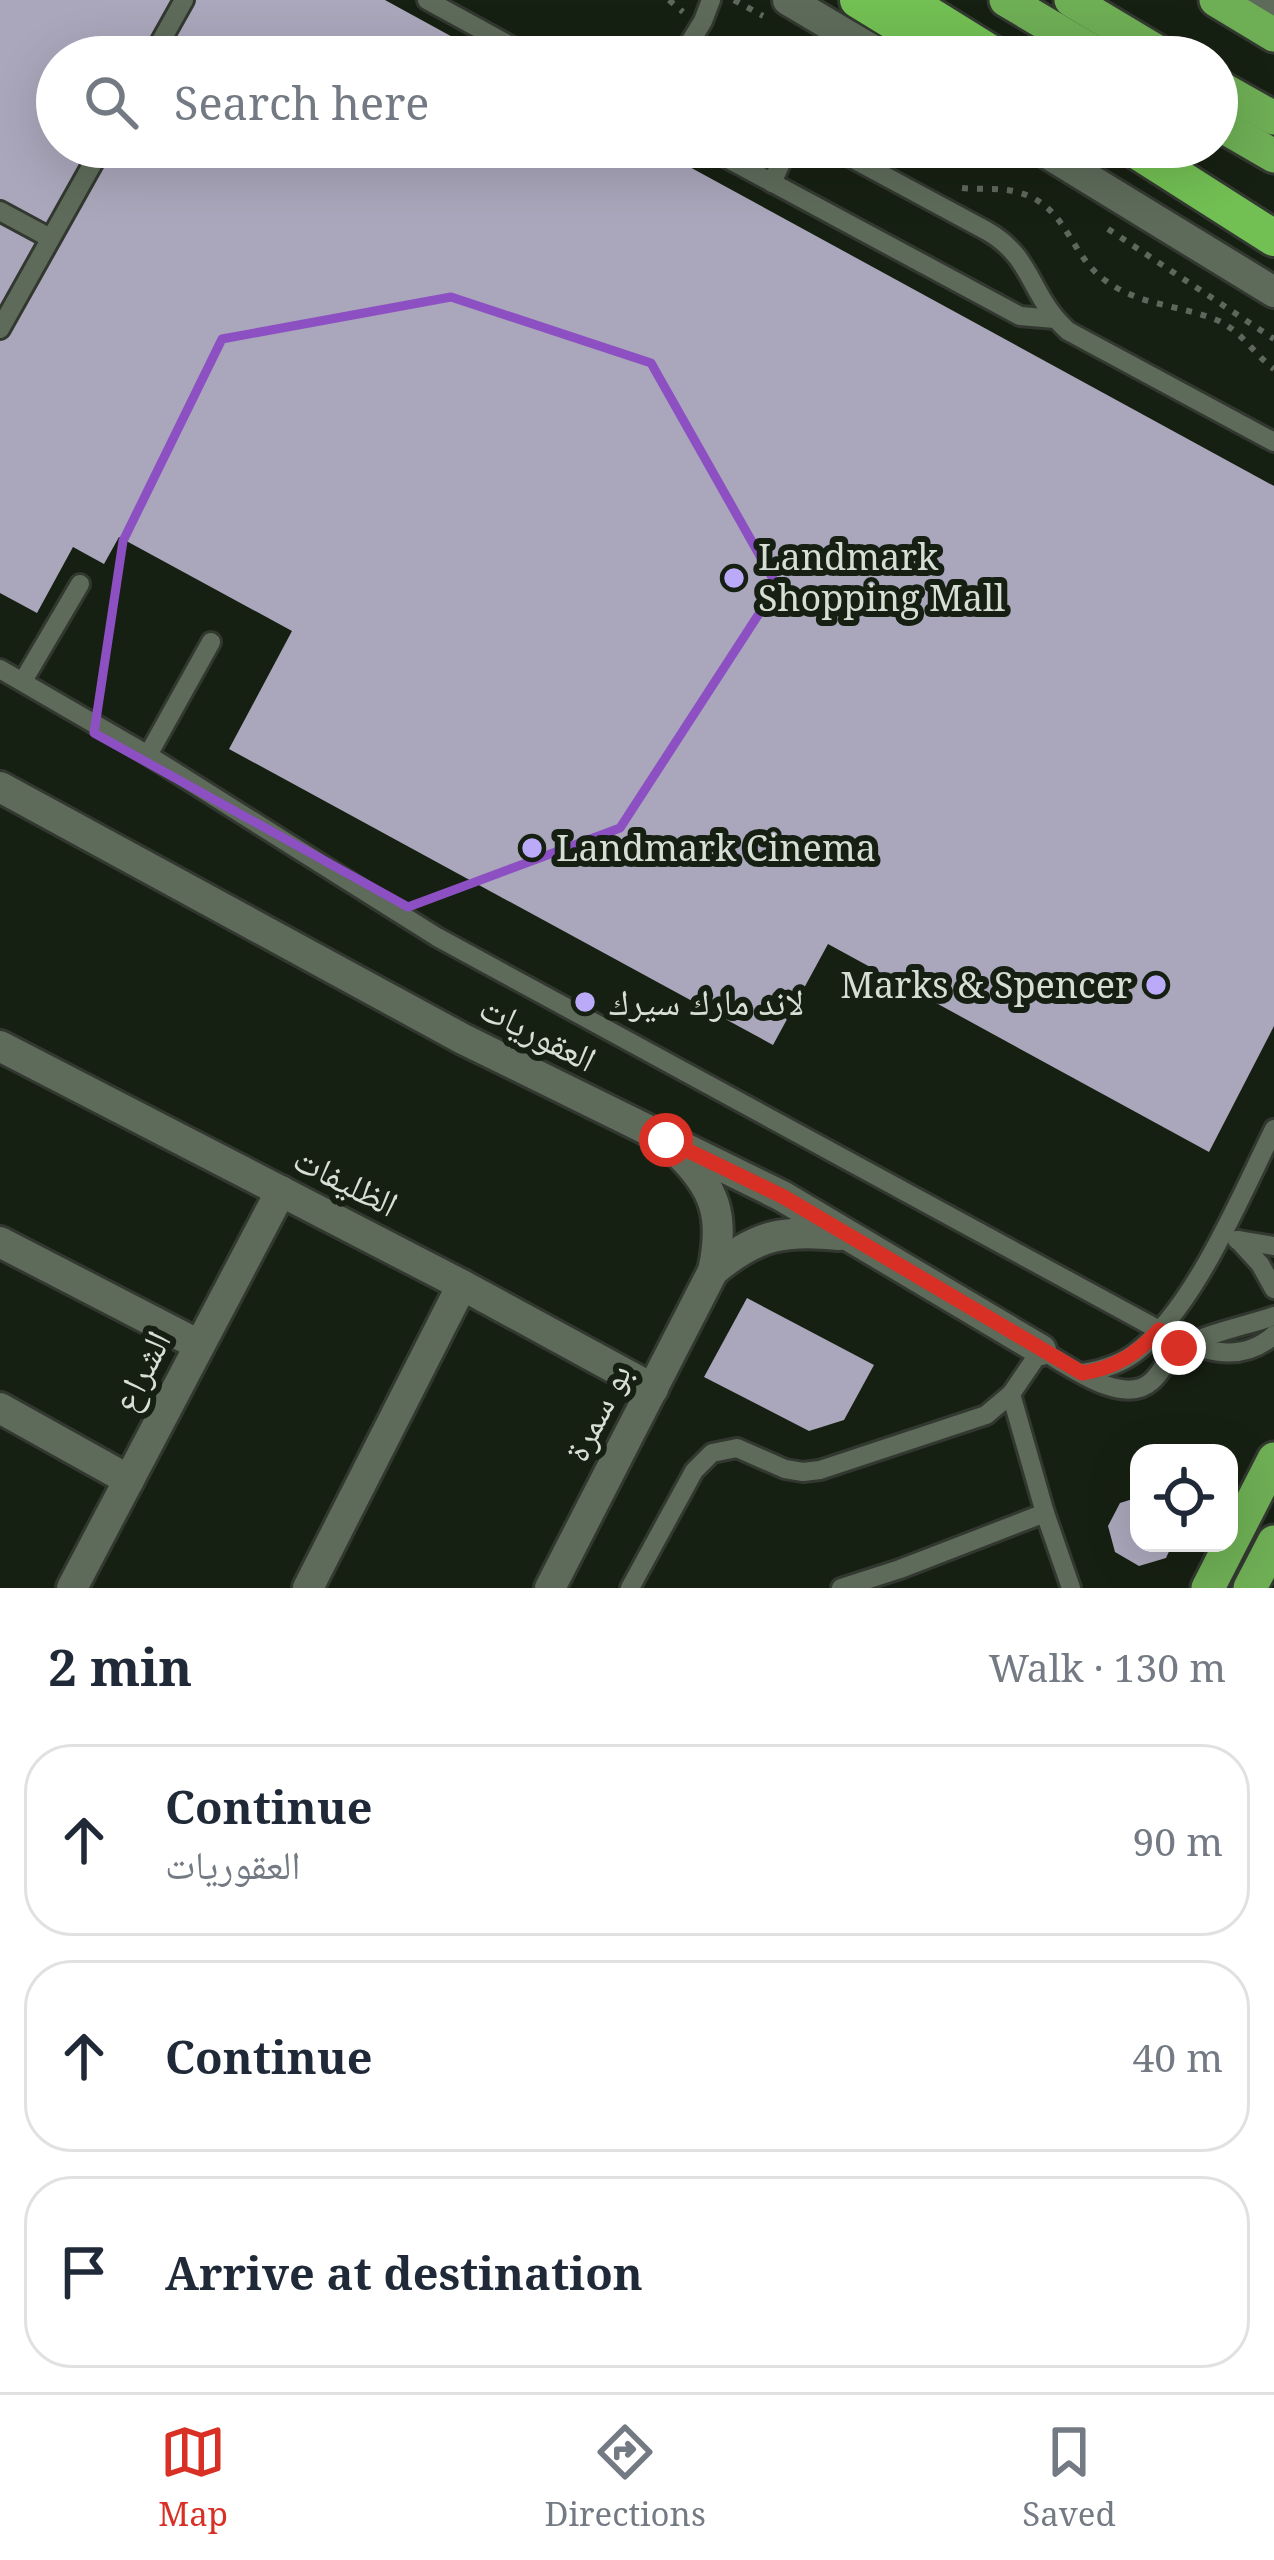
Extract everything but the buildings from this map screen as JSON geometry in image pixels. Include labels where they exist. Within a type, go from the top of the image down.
[{"type":"highway","points":[[858,0],[917,36]]},
{"type":"highway","points":[[904,0],[963,36]]},
{"type":"highway","points":[[1006,0],[1067,36]]},
{"type":"highway","points":[[1071,0],[1131,36]]},
{"type":"highway","points":[[1216,0],[1274,34]]},
{"type":"highway","points":[[1238,98],[1274,118]]},
{"type":"highway","points":[[1238,135],[1274,156]]},
{"type":"highway","points":[[1164,168],[1274,238]]},
{"type":"highway","points":[[1208,1588],[1274,1459]]},
{"type":"highway","points":[[1250,1588],[1274,1542]]},
{"type":"street","points":[[788,0],[849,36]]},
{"type":"street","points":[[1248,0],[1274,15]]},
{"type":"street","points":[[1047,168],[1274,292]]},
{"type":"street","name":"العقوريات","points":[[0,787],[426,1020],[782,1196],[1041,1350]]},
{"type":"street","name":"الظليفات","points":[[0,1046],[653,1389]]},
{"type":"street","name":"بو سمرة","points":[[550,1588],[713,1271],[718,1233],[711,1195],[699,1172],[666,1140]]},
{"type":"street","name":"الشراع","points":[[72,1588],[281,1191]]},
{"type":"street","points":[[713,1271],[739,1250],[769,1236],[802,1231],[845,1235]]},
{"type":"street","points":[[0,1242],[199,1345]]},
{"type":"street","points":[[308,1588],[462,1286]]},
{"type":"street","points":[[0,1408],[129,1480]]},
{"type":"lane","points":[[164,36],[184,0]]},
{"type":"lane","points":[[427,0],[493,36]]},
{"type":"lane","points":[[694,36],[711,0]]},
{"type":"lane","points":[[0,329],[89,168]]},
{"type":"lane","points":[[744,168],[1020,316],[1054,319]]},
{"type":"lane","points":[[772,183],[779,168]]},
{"type":"lane","points":[[869,168],[1010,246],[1043,306],[1083,340],[1274,442]]},
{"type":"lane","points":[[0,211],[50,238]]},
{"type":"lane","points":[[23,681],[80,584]]},
{"type":"lane","points":[[148,755],[212,642]]},
{"type":"lane","points":[[0,669],[148,755],[437,937],[1159,1330],[1215,1352],[1238,1353],[1274,1335]]},
{"type":"lane","points":[[1082,1373],[1117,1364],[1159,1330],[1230,1236],[1274,1129]]},
{"type":"lane","points":[[1230,1236],[1274,1246]]},
{"type":"lane","points":[[1230,1236],[1260,1264],[1274,1289]]},
{"type":"lane","points":[[630,1588],[694,1471],[712,1453],[737,1448],[785,1469],[820,1470],[986,1415],[1011,1394],[1041,1350],[1120,1390],[1143,1388],[1188,1344],[1274,1316]]},
{"type":"lane","points":[[1011,1394],[1071,1588]]},
{"type":"lane","points":[[842,1588],[902,1579],[1045,1514]]},
{"type":"path","points":[[948,184],[1015,191],[1042,203],[1104,280],[1160,306],[1202,314],[1230,326],[1274,369]]},
{"type":"path","points":[[1098,223],[1274,339]]},
{"type":"highlighted area","points":[[451,297],[651,363],[777,586],[620,828],[408,907],[94,733],[123,541],[222,339]]},
{"type":"place","name":"Landmark Shopping Mall","points":[[734,578]]},
{"type":"place","name":"Landmark Cinema","points":[[532,848]]},
{"type":"place","name":"Marks & Spencer","points":[[1156,985]]},
{"type":"place","name":"لاند مارك سيرك","points":[[585,1002]]},
{"type":"route","points":[[666,1140],[782,1196],[1082,1373],[1117,1364],[1159,1330],[1188,1344],[1179,1348]]}]
